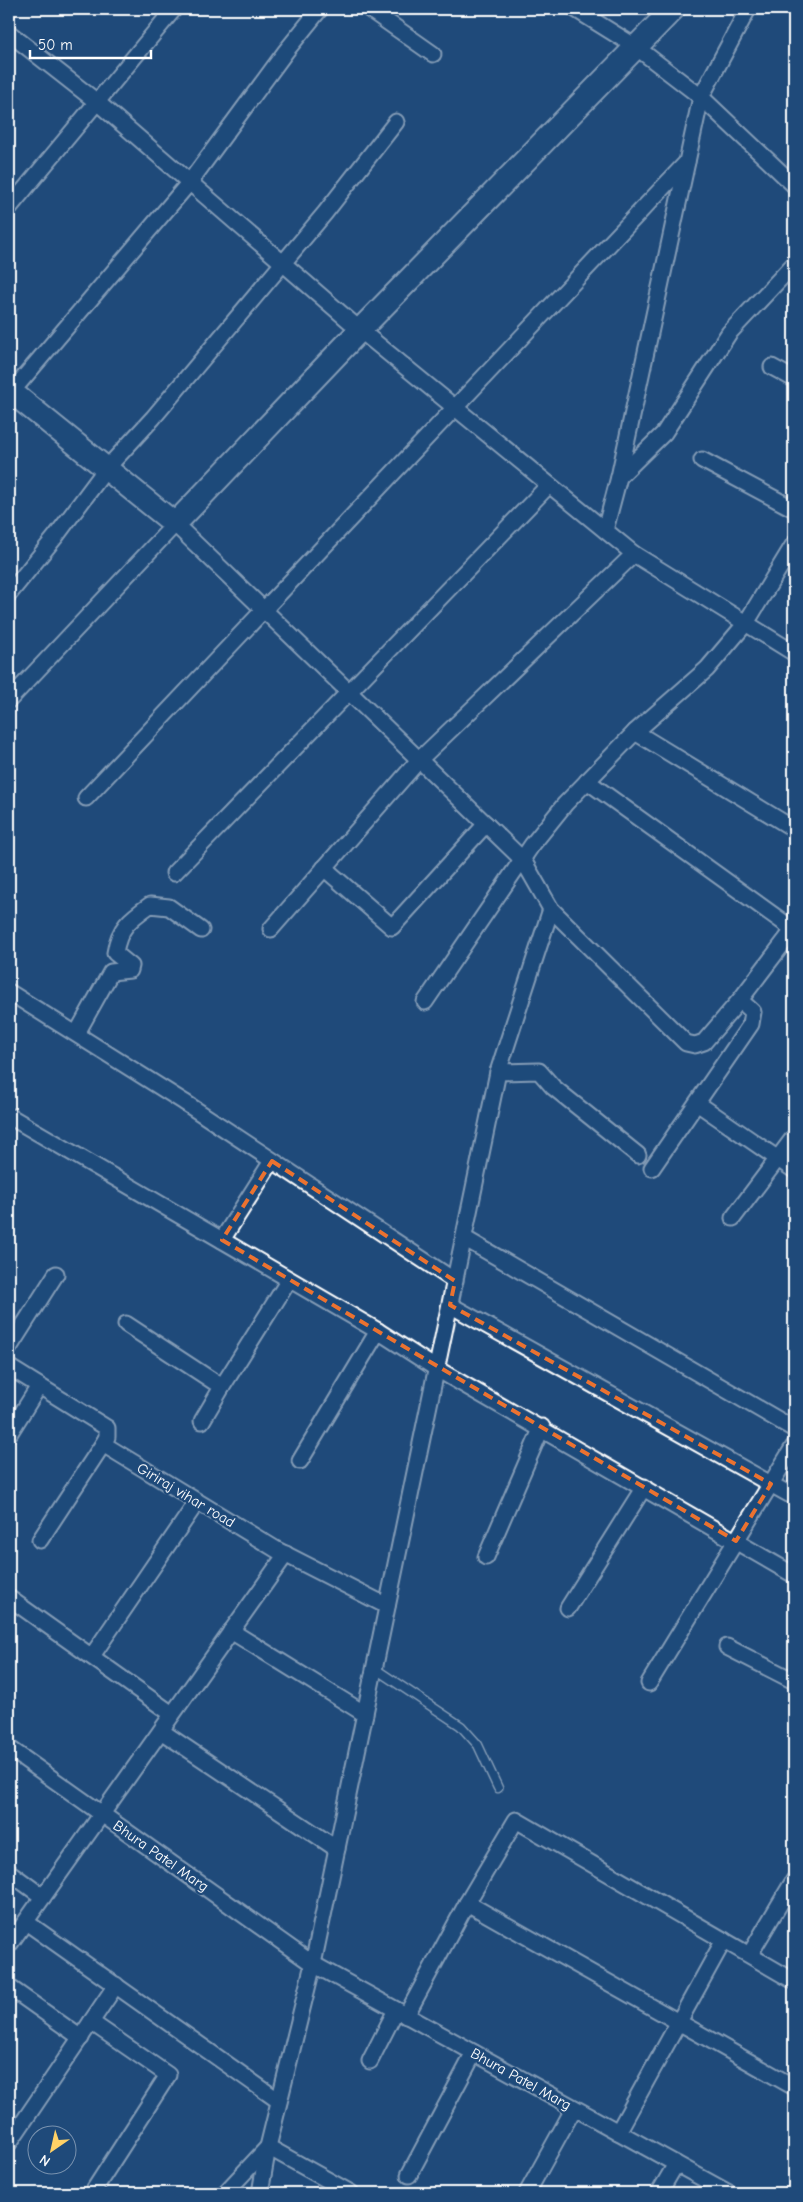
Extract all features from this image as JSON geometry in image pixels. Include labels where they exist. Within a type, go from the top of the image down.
[{"type":"street","points":[[9,208],[174,9]]},
{"type":"street","points":[[320,9],[286,51],[189,183],[10,392],[175,524],[523,860],[551,908],[686,1043],[695,1046],[704,1042],[740,1000],[794,930],[587,781]]},
{"type":"street","points":[[369,9],[433,54]]},
{"type":"street","points":[[575,9],[636,47],[701,97],[794,185]]},
{"type":"street","points":[[9,700],[360,330],[673,9]]},
{"type":"street","points":[[605,530],[619,477],[701,97],[748,9]]},
{"type":"street","points":[[9,33],[97,102],[360,330],[634,554],[794,653]]},
{"type":"street","points":[[9,594],[56,536],[106,469],[153,418],[325,213],[396,122]]},
{"type":"street","points":[[86,798],[687,162]]},
{"type":"street","points":[[619,477],[664,433],[729,333],[794,264]]},
{"type":"street","points":[[772,367],[794,379]]},
{"type":"street","points":[[702,460],[794,509]]},
{"type":"street","points":[[174,873],[550,485]]},
{"type":"street","points":[[425,1002],[543,831],[587,781],[635,732],[706,670],[746,623],[794,544]]},
{"type":"street","points":[[271,929],[419,760],[634,554]]},
{"type":"street","points":[[635,732],[794,829]]},
{"type":"street","points":[[324,868],[392,927],[486,824]]},
{"type":"street","points":[[77,1033],[111,972],[130,970],[132,966],[115,953],[118,938],[130,919],[150,905],[169,907],[201,930]]},
{"type":"street","points":[[260,2193],[268,2148],[313,1964],[498,1072],[551,908]]},
{"type":"street","points":[[9,992],[77,1033],[455,1281]]},
{"type":"street","points":[[652,1168],[751,1024],[753,1012],[740,1000]]},
{"type":"street","points":[[498,1072],[539,1071],[553,1087],[638,1155]]},
{"type":"street","points":[[697,1102],[794,1170]]},
{"type":"street","points":[[9,1116],[378,1331],[437,1369],[794,1575]]},
{"type":"street","points":[[733,1218],[794,1137]]},
{"type":"street","points":[[222,1240],[272,1162]]},
{"type":"street","points":[[464,1238],[794,1430]]},
{"type":"street","points":[[9,1348],[56,1274]]},
{"type":"street","points":[[202,1421],[289,1280]]},
{"type":"street","points":[[450,1305],[794,1497]]},
{"type":"street","points":[[126,1324],[222,1387]]},
{"type":"street","points":[[300,1461],[378,1331]]},
{"type":"street","points":[[9,1367],[107,1428],[108,1437],[40,1540]]},
{"type":"street","points":[[9,1434],[39,1386]]},
{"type":"street","points":[[486,1557],[542,1428]]},
{"type":"street","name":"Giriraj vihar road","points":[[103,1444],[286,1554],[387,1606]]},
{"type":"street","points":[[649,1683],[794,1446]]},
{"type":"street","points":[[568,1608],[644,1487]]},
{"type":"street","points":[[92,1656],[197,1502]]},
{"type":"street","points":[[9,1945],[286,1554]]},
{"type":"street","points":[[9,1598],[172,1714]]},
{"type":"street","points":[[231,1631],[365,1714]]},
{"type":"street","points":[[727,1646],[794,1681]]},
{"type":"street","points":[[161,1731],[337,1849]]},
{"type":"street","name":"Bhura Patel Marg","points":[[9,1748],[313,1964],[729,2193]]},
{"type":"street","points":[[370,2061],[401,2013],[516,1820],[794,1981]]},
{"type":"street","points":[[9,1872],[43,1897]]},
{"type":"street","points":[[750,1954],[794,1880]]},
{"type":"street","points":[[467,1903],[794,2088]]},
{"type":"street","points":[[26,1922],[279,2101]]},
{"type":"street","points":[[618,2132],[724,1940]]},
{"type":"street","points":[[9,2144],[116,1986]]},
{"type":"street","points":[[9,1987],[81,2038]]},
{"type":"street","points":[[91,2022],[168,2075],[92,2193]]},
{"type":"street","points":[[409,2175],[474,2053]]},
{"type":"street","points":[[527,2193],[574,2108]]},
{"type":"street","points":[[225,2193],[268,2148]]},
{"type":"street","points":[[268,2148],[351,2193]]},
{"type":"street","points":[[659,2193],[676,2164]]},
{"type":"lane","points":[[374,1668],[461,1726],[478,1745],[498,1788]]},
{"type":"highlighted area","points":[[272,1161],[455,1281],[450,1305],[771,1484],[736,1541],[222,1240]]}]
